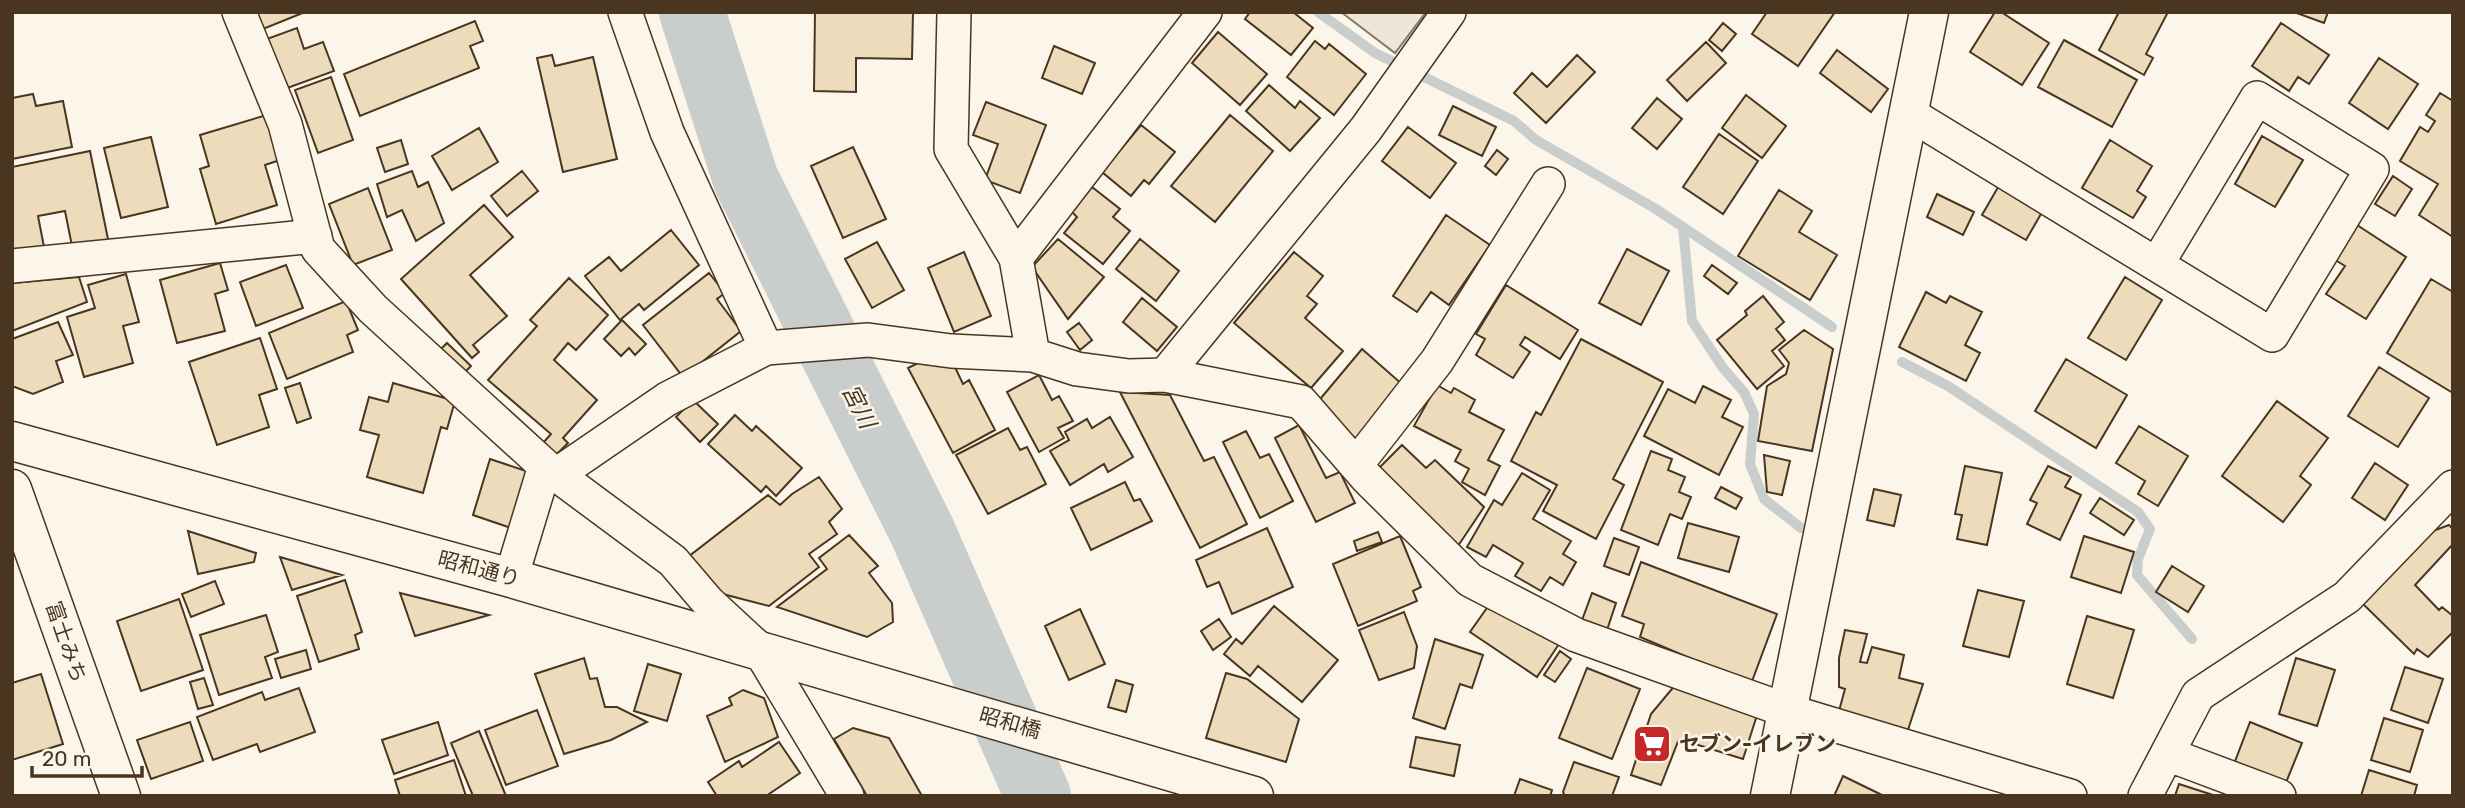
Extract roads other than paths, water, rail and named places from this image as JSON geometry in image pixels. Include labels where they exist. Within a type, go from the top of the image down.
[{"type":"main road","points":[[1770,796],[1929,12]]},
{"type":"main road","name":"昭和通り","points":[[12,441],[511,578],[944,704]]},
{"type":"main road","name":"富士みち","points":[[12,489],[121,796]]},
{"type":"main road","name":"昭和橋","points":[[944,704],[1254,796]]},
{"type":"street","points":[[239,12],[285,124],[318,249],[373,309],[551,471],[673,561],[708,602],[759,649],[847,796]]},
{"type":"street","points":[[625,12],[667,132],[771,346]]},
{"type":"street","points":[[954,12],[951,149],[1016,258],[1033,355]]},
{"type":"street","points":[[1016,258],[1205,12]]},
{"type":"street","points":[[1165,375],[1366,129],[1449,12]]},
{"type":"street","points":[[1910,114],[2272,335],[2372,169],[2257,99],[2157,264]]},
{"type":"street","points":[[1356,465],[1437,361],[1548,184]]},
{"type":"street","points":[[12,266],[315,236]]},
{"type":"street","points":[[511,578],[551,471],[667,399],[771,346],[868,340],[951,351],[1033,355],[1077,369],[1129,376],[1165,375],[1301,402],[1356,465],[1470,580],[1576,635],[1788,711],[2070,796]]},
{"type":"street","points":[[2145,796],[2198,695],[2347,597],[2453,487]]},
{"type":"street","points":[[2167,754],[2278,796]]},
{"type":"waterway","name":"宮川","points":[[692,12],[746,180],[922,531],[1038,796]]},
{"type":"waterway","points":[[1318,12],[1375,53],[1514,121],[1536,140],[1656,209],[1832,327]]},
{"type":"waterway","points":[[1683,227],[1692,321],[1723,368],[1744,392],[1754,414],[1750,464],[1764,499],[1801,528]]},
{"type":"waterway","points":[[1902,362],[1948,386],[2138,512],[2150,529],[2138,559],[2137,575],[2192,639]]},
{"type":"place","name":"セブン-イレブン","points":[[1652,744]]}]
